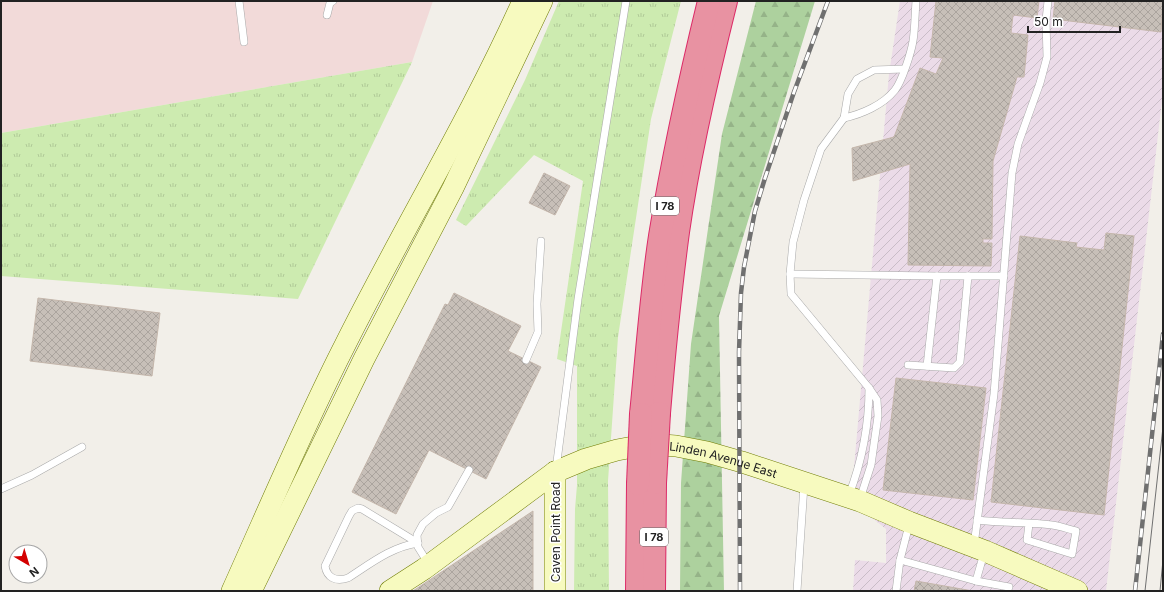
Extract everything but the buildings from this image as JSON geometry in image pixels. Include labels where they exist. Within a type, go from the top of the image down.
[{"type":"highway","name":"I 78","points":[[637,591],[647,483],[650,414],[650,320],[660,237],[691,73],[709,1]]},
{"type":"highway","name":"I 78","points":[[650,414],[667,324],[678,232],[692,149],[708,70],[726,1]]},
{"type":"highway","name":"I 78","points":[[647,483],[654,591]]},
{"type":"street","points":[[232,591],[303,433],[345,345],[468,115],[523,1]]},
{"type":"street","points":[[254,589],[364,360],[453,188],[542,1]]},
{"type":"street","name":"Linden Avenue East","points":[[390,591],[429,565],[555,472],[586,459],[617,450],[649,444],[676,446],[707,452],[742,462],[854,500],[979,549],[1076,590]]},
{"type":"street","name":"Caven Point Road","points":[[555,472],[555,591]]},
{"type":"lane","points":[[239,1],[244,42]]},
{"type":"lane","points":[[327,15],[330,3],[333,1]]},
{"type":"lane","points":[[555,472],[578,299],[626,1]]},
{"type":"lane","points":[[844,118],[856,115],[882,102],[895,90],[908,60],[913,41],[916,1]]},
{"type":"lane","points":[[976,581],[979,549],[977,520],[994,394],[1012,173],[1018,144],[1040,83],[1047,57],[1046,20],[1048,1]]},
{"type":"lane","points":[[854,500],[871,465],[878,416],[877,400],[869,388],[791,294],[790,274],[793,242],[804,200],[821,149],[844,118],[848,94],[857,79],[874,70],[904,69]]},
{"type":"lane","points":[[526,360],[538,332],[537,309],[541,241]]},
{"type":"lane","points":[[790,274],[1004,276]]},
{"type":"lane","points":[[927,366],[937,276]]},
{"type":"lane","points":[[908,365],[954,368],[960,362],[968,276]]},
{"type":"lane","points":[[854,500],[864,444],[869,388]]},
{"type":"lane","points":[[1,489],[32,475],[82,447]]},
{"type":"lane","points":[[429,565],[418,547],[417,535],[423,524],[436,513],[448,507],[469,470]]},
{"type":"lane","points":[[797,591],[804,483]]},
{"type":"lane","points":[[358,508],[418,543],[406,545],[389,552],[348,578],[342,580],[336,580],[330,577],[326,571],[326,566],[349,516],[358,508]]},
{"type":"lane","points":[[977,520],[1054,525],[1076,531],[1072,554],[1028,540],[1029,524]]},
{"type":"lane","points":[[896,591],[900,560],[909,522]]},
{"type":"lane","points":[[900,560],[976,581],[1009,587]]},
{"type":"shaded area","points":[[1,1],[433,1],[412,62],[1,133]]},
{"type":"shaded area","points":[[900,1],[1163,1],[1163,91],[1106,591],[853,591],[855,560],[886,563],[886,529],[851,501],[889,74]]},
{"type":"green space","points":[[559,1],[681,1],[651,119],[618,337],[608,481],[609,591],[574,591],[575,509],[577,485],[577,366],[557,359],[583,181],[534,155],[466,226],[456,220],[525,80]]},
{"type":"green space","points":[[756,1],[815,1],[719,316],[724,591],[680,591],[681,483],[691,344],[722,134]]},
{"type":"green space","points":[[412,62],[298,299],[1,276],[1,133]]},
{"type":"tram line","points":[[1145,591],[1163,427]]},
{"type":"tram line","points":[[1160,591],[1163,560]]},
{"type":"railway","points":[[740,591],[739,352],[741,293],[744,267],[755,211],[765,178],[794,92],[828,1]]},
{"type":"railway","points":[[1135,591],[1163,334]]}]
